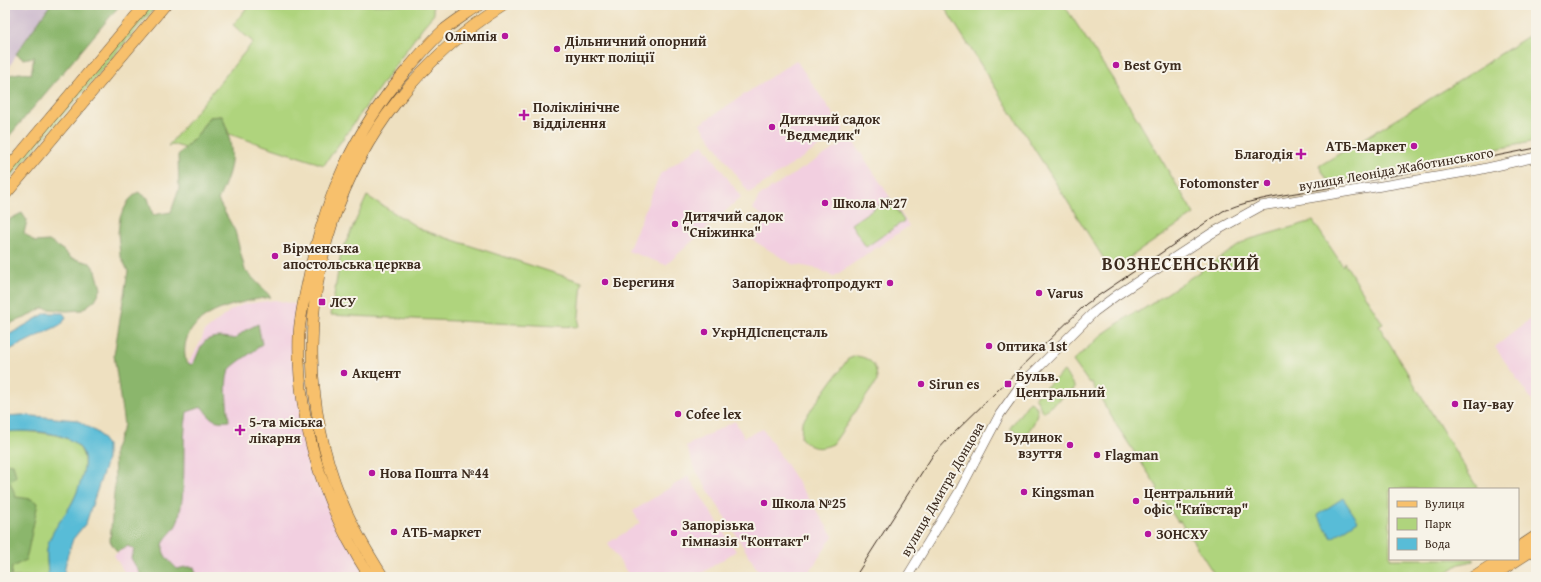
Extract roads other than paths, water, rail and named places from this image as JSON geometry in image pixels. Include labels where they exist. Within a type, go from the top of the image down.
[{"type":"main road","points":[[5,172],[145,5]]},
{"type":"main road","points":[[5,195],[165,5]]},
{"type":"main road","points":[[370,577],[338,521],[321,476],[306,412],[300,368],[299,336],[301,311],[316,244],[332,193],[354,144],[382,99],[425,48],[445,29],[480,5]]},
{"type":"main road","points":[[383,577],[361,541],[341,500],[319,426],[314,376],[313,326],[318,277],[338,206],[348,181],[371,137],[400,96],[434,59],[458,37],[504,5]]},
{"type":"main road","points":[[425,48],[434,59]]},
{"type":"main road","points":[[1519,547],[1536,536]]},
{"type":"main road","points":[[1519,559],[1536,548]]},
{"type":"main road","points":[[1473,577],[1499,560]]},
{"type":"main road","points":[[1491,577],[1517,560]]},
{"type":"street","name":"вулиця Леоніда Жаботинського","points":[[1000,414],[1020,386],[1094,312],[1117,295],[1212,233],[1261,206],[1478,170],[1536,157]]},
{"type":"street","name":"вулиця Дмитра Донцова","points":[[907,577],[963,486],[1000,414]]},
{"type":"water","points":[[46,313],[63,313],[66,317],[62,324],[5,352],[5,337]]},
{"type":"water","points":[[22,415],[77,420],[98,433],[107,445],[107,459],[104,470],[86,523],[73,539],[67,557],[64,573],[65,577],[48,577],[47,549],[51,536],[70,507],[78,490],[84,468],[84,456],[76,444],[58,435],[24,431],[5,432],[5,416]]},
{"type":"water","points":[[1343,498],[1358,521],[1332,538],[1317,515]]},
{"type":"tram line","points":[[855,577],[933,455],[949,438],[1086,304],[1223,211],[1250,202],[1277,196],[1333,187],[1536,148]]},
{"type":"place","name":"Олімпія","points":[[505,36]]},
{"type":"place","name":"Дільничний опорний пункт поліції","points":[[557,49]]},
{"type":"place","name":"Best Gym","points":[[1116,65]]},
{"type":"place","name":"Поліклінічне відділення","points":[[524,115]]},
{"type":"place","name":"Дитячий садок \"Ведмедик\"","points":[[772,127]]},
{"type":"place","name":"АТБ-Маркет","points":[[1414,146]]},
{"type":"place","name":"Благодія","points":[[1301,154]]},
{"type":"place","name":"Fotomonster","points":[[1267,183]]},
{"type":"place","name":"Школа №27","points":[[825,203]]},
{"type":"place","name":"Дитячий садок \"Сніжинка\"","points":[[675,224]]},
{"type":"place","name":"Вірменська апостольська церква","points":[[275,256]]},
{"type":"place","name":"Берегиня","points":[[605,282]]},
{"type":"place","name":"Запоріжнафтопродукт","points":[[890,283]]},
{"type":"place","name":"Varus","points":[[1039,293]]},
{"type":"place","name":"ЛСУ","points":[[322,302]]},
{"type":"place","name":"УкрНДІспецсталь","points":[[704,332]]},
{"type":"place","name":"Оптика 1st","points":[[989,346]]},
{"type":"place","name":"Акцент","points":[[344,373]]},
{"type":"place","name":"Sirun es","points":[[921,384]]},
{"type":"place","name":"Бульв. Центральний","points":[[1008,384]]},
{"type":"place","name":"Пау-вау","points":[[1455,404]]},
{"type":"place","name":"Cofee lex","points":[[678,414]]},
{"type":"place","name":"5-та міська лікарня","points":[[240,430]]},
{"type":"place","name":"Будинок взуття","points":[[1070,445]]},
{"type":"place","name":"Flagman","points":[[1097,455]]},
{"type":"place","name":"Нова Пошта №44","points":[[372,473]]},
{"type":"place","name":"Kingsman","points":[[1024,492]]},
{"type":"place","name":"Центральний офіс \"Київстар\"","points":[[1136,501]]},
{"type":"place","name":"Школа №25","points":[[764,503]]},
{"type":"place","name":"АТБ-маркет","points":[[394,532]]},
{"type":"place","name":"Запорізька гімназія \"Контакт\"","points":[[674,533]]},
{"type":"place","name":"ЗОНСХУ","points":[[1148,534]]},
{"type":"district","name":"ВОЗНЕСЕНСЬКИЙ","points":[[1181,263]]}]
